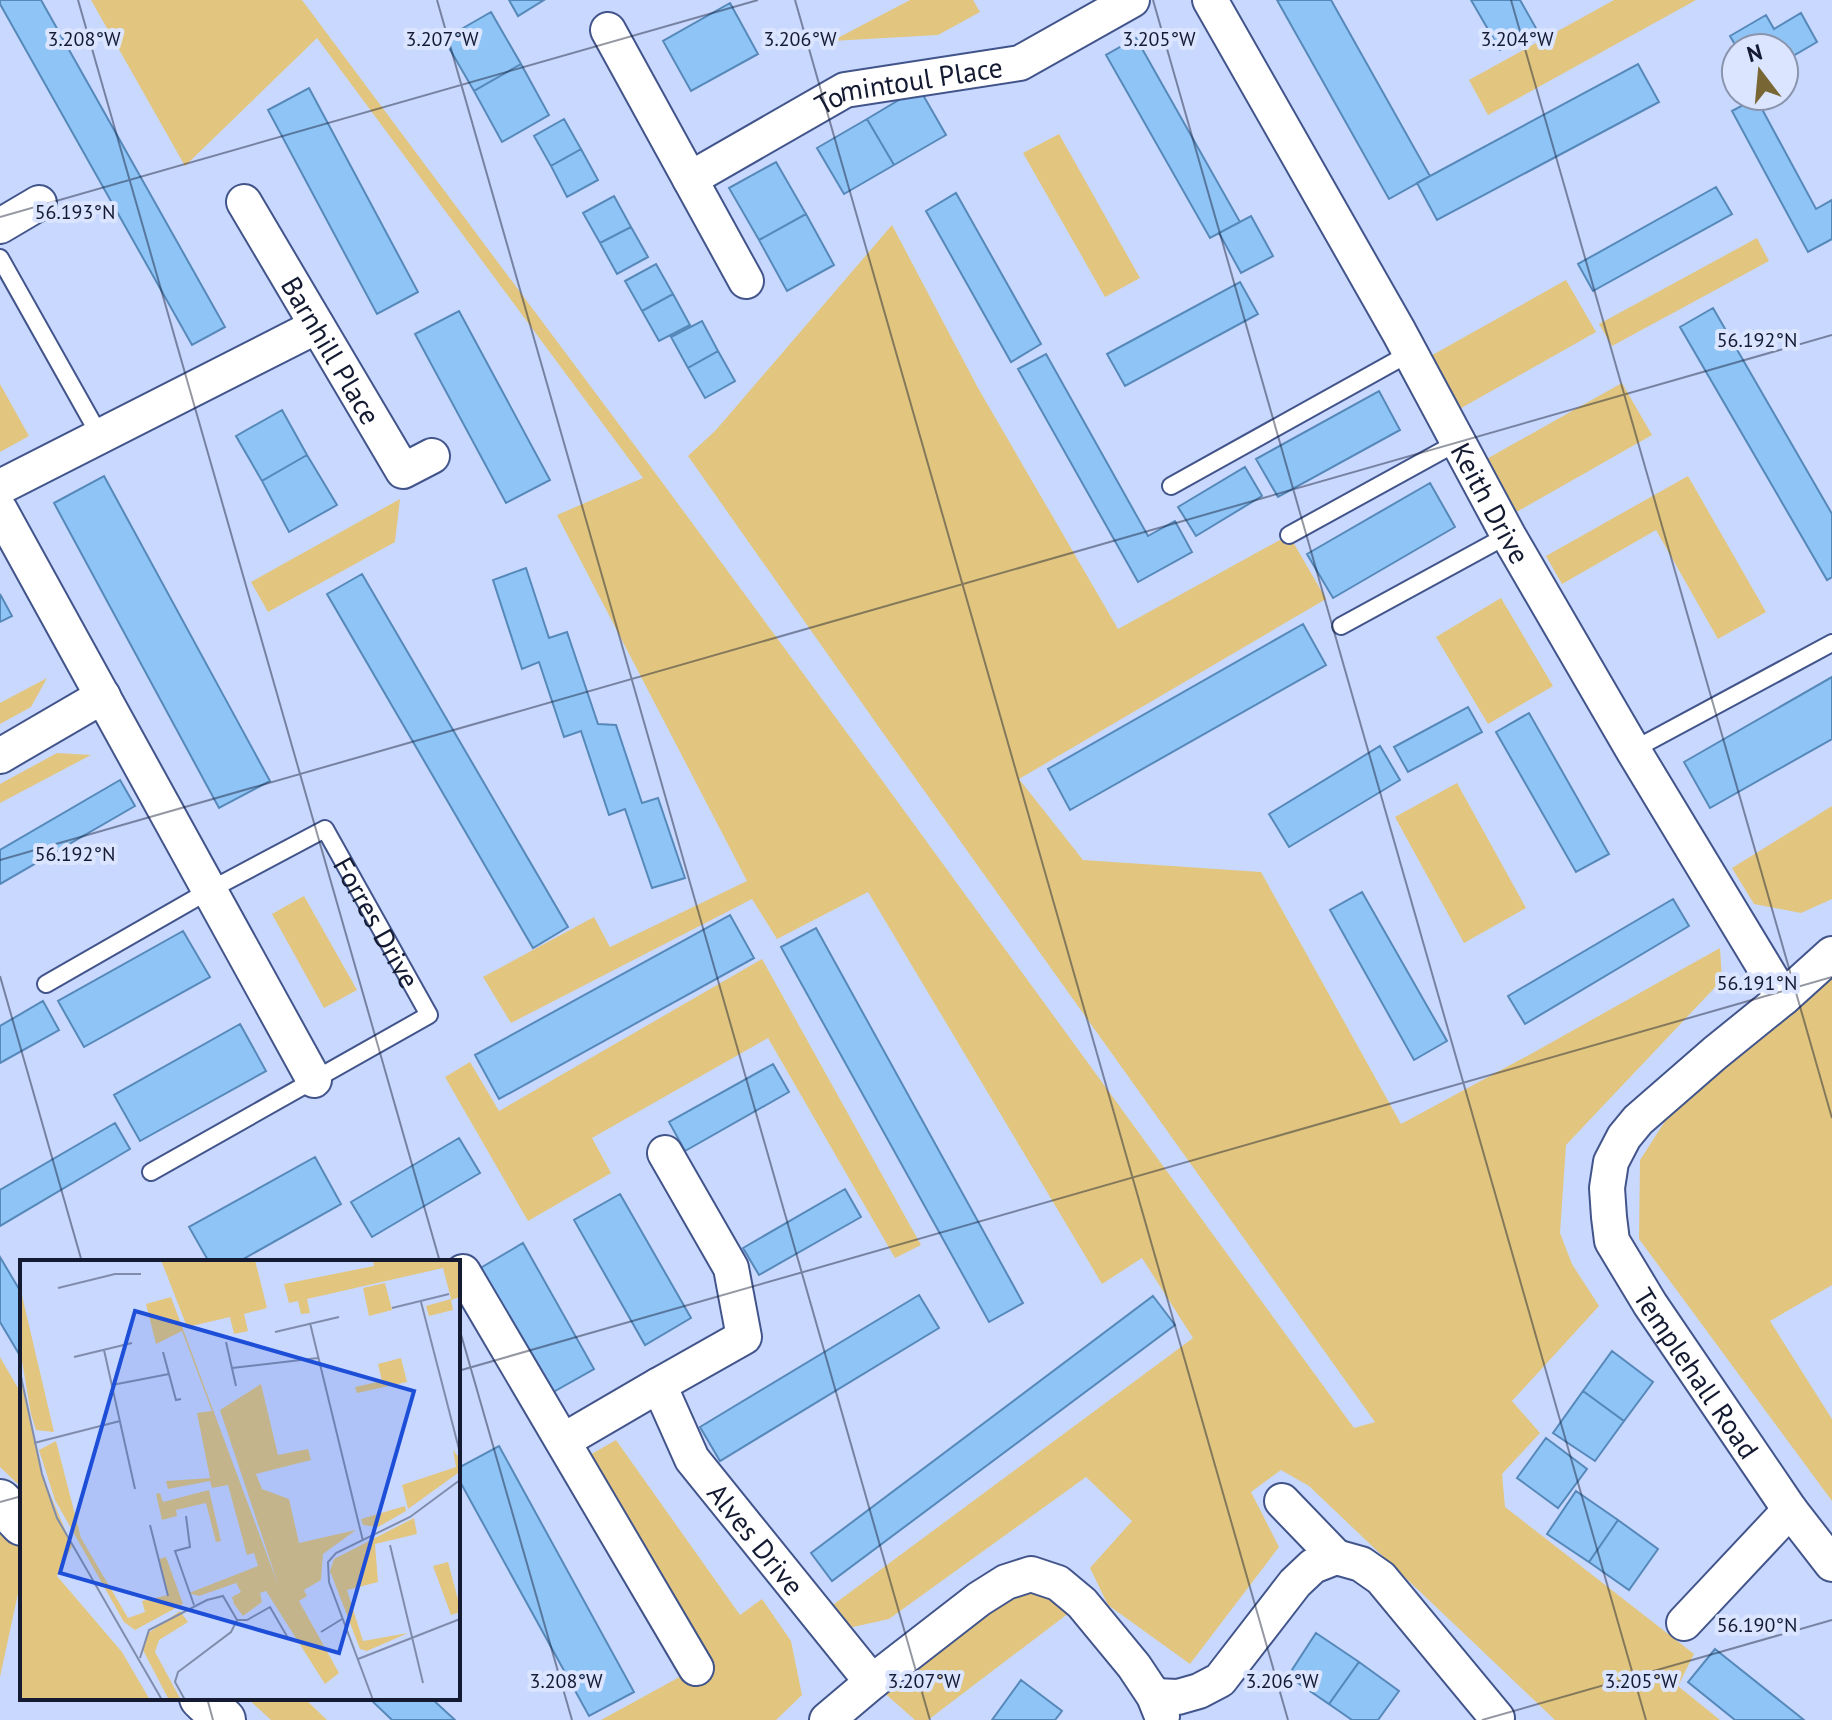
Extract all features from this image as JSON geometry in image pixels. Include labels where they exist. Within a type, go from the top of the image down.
[{"type":"street","name":"Tomintoul Place","points":[[690,179],[845,90],[1020,63],[1132,0]]},
{"type":"street","name":"Keith Drive","points":[[1210,0],[1410,353],[1508,535],[1783,998]]},
{"type":"street","points":[[608,30],[746,281]]},
{"type":"street","name":"Barnhill Place","points":[[244,202],[403,471],[432,456]]},
{"type":"street","points":[[0,226],[39,203]]},
{"type":"street","points":[[0,487],[317,326]]},
{"type":"street","points":[[0,510],[314,1080]]},
{"type":"street","points":[[0,756],[103,696]]},
{"type":"street","points":[[1783,998],[1832,954]]},
{"type":"street","name":"Templehall Road","points":[[1783,998],[1638,1120],[1624,1137],[1611,1162],[1607,1188],[1612,1241],[1650,1304],[1790,1510],[1832,1564]]},
{"type":"street","points":[[563,1441],[744,1337],[731,1268],[665,1153]]},
{"type":"street","points":[[463,1272],[696,1668]]},
{"type":"street","name":"Alves Drive","points":[[659,1385],[692,1459],[872,1682]]},
{"type":"street","points":[[0,1501],[20,1522]]},
{"type":"street","points":[[1282,1501],[1336,1557],[1361,1564],[1381,1578],[1497,1718]]},
{"type":"street","points":[[1684,1623],[1790,1510]]},
{"type":"street","points":[[827,1720],[979,1599],[1006,1582],[1031,1574],[1058,1583],[1082,1603],[1134,1666],[1158,1708],[1220,1680],[1295,1583],[1313,1566],[1336,1557]]},
{"type":"street","points":[[203,1700],[224,1720]]},
{"type":"lane","points":[[0,258],[100,436]]},
{"type":"lane","points":[[1171,486],[1410,353]]},
{"type":"lane","points":[[1289,535],[1458,442]]},
{"type":"lane","points":[[1341,626],[1508,535]]},
{"type":"lane","points":[[1633,750],[1832,643]]},
{"type":"lane","name":"Forres Drive","points":[[46,984],[210,890],[325,829],[429,1015],[151,1172]]},
{"type":"shaded area","points":[[91,0],[302,0],[884,783],[1354,1428],[1375,1422],[688,456],[716,430],[892,225],[978,388],[1118,629],[1289,535],[1326,599],[1019,779],[1083,860],[1261,872],[1401,1124],[1720,948],[1722,980],[1566,1145],[1560,1233],[1572,1264],[1599,1306],[1512,1401],[1540,1433],[1502,1474],[1505,1507],[1694,1654],[1678,1686],[1720,1720],[1555,1720],[1309,1486],[1281,1470],[1251,1492],[1279,1547],[1190,1664],[1108,1605],[1090,1568],[1132,1521],[1086,1477],[889,1619],[853,1627],[818,1616],[1193,1338],[1142,1258],[1102,1284],[868,892],[777,939],[752,899],[511,1023],[483,977],[594,917],[610,947],[747,881],[557,515],[643,478],[317,38],[185,166]]},
{"type":"shaded area","points":[[910,0],[973,0],[980,12],[938,35],[832,41]]},
{"type":"shaded area","points":[[1614,0],[1696,0],[1488,115],[1469,80]]},
{"type":"shaded area","points":[[1059,134],[1140,278],[1105,297],[1023,153]]},
{"type":"shaded area","points":[[1757,238],[1769,261],[1612,346],[1599,324]]},
{"type":"shaded area","points":[[1566,280],[1596,332],[1456,411],[1427,358]]},
{"type":"shaded area","points":[[1622,383],[1652,435],[1513,514],[1483,461]]},
{"type":"shaded area","points":[[0,384],[29,436],[0,452]]},
{"type":"shaded area","points":[[1688,476],[1766,612],[1718,639],[1656,530],[1562,584],[1546,556]]},
{"type":"shaded area","points":[[400,499],[395,542],[268,612],[251,582]]},
{"type":"shaded area","points":[[1501,598],[1553,686],[1488,724],[1436,637]]},
{"type":"shaded area","points":[[47,678],[31,707],[0,724],[0,703]]},
{"type":"shaded area","points":[[57,753],[91,755],[0,803],[0,784]]},
{"type":"shaded area","points":[[1457,783],[1526,908],[1464,943],[1395,817]]},
{"type":"shaded area","points":[[1832,806],[1832,899],[1801,913],[1754,904],[1732,868]]},
{"type":"shaded area","points":[[304,896],[357,990],[324,1008],[272,914]]},
{"type":"shaded area","points":[[762,959],[921,1245],[895,1258],[768,1038],[592,1138],[611,1173],[528,1221],[445,1077],[470,1062],[499,1111]]},
{"type":"shaded area","points":[[1832,972],[1832,1285],[1770,1321],[1832,1419],[1832,1501],[1639,1239],[1640,1160],[1682,1095]]},
{"type":"shaded area","points":[[0,1357],[20,1392],[20,1486],[0,1467]]},
{"type":"shaded area","points":[[616,1440],[740,1615],[762,1599],[791,1641],[802,1695],[776,1720],[601,1720],[696,1668],[576,1463]]},
{"type":"shaded area","points":[[0,1501],[20,1522],[20,1584],[0,1677]]},
{"type":"shaded area","points":[[1006,1582],[1082,1603],[928,1720],[915,1720],[872,1682]]},
{"type":"shaded area","points":[[249,1700],[306,1700],[327,1720],[271,1720]]},
{"type":"building","points":[[0,0],[41,0],[225,327],[192,345]]},
{"type":"building","points":[[509,0],[544,0],[518,16]]},
{"type":"building","points":[[1277,0],[1331,0],[1430,176],[1389,199]]},
{"type":"building","points":[[1471,0],[1520,0],[1537,30],[1500,50]]},
{"type":"building","points":[[730,3],[758,54],[691,91],[663,41]]},
{"type":"building","points":[[491,12],[521,64],[474,91],[444,39]]},
{"type":"building","points":[[1801,13],[1817,42],[1800,52],[1800,32],[1737,32],[1766,15],[1774,29]]},
{"type":"building","points":[[1136,38],[1240,222],[1210,238],[1106,55]]},
{"type":"building","points":[[521,64],[549,115],[502,142],[474,91]]},
{"type":"building","points":[[1638,64],[1659,102],[1437,220],[1417,183]]},
{"type":"building","points":[[309,88],[418,292],[377,314],[268,110]]},
{"type":"building","points":[[919,88],[946,135],[894,165],[867,119]]},
{"type":"building","points":[[1733,112],[1764,112],[1816,209],[1832,200],[1832,239],[1808,252]]},
{"type":"building","points":[[564,119],[581,149],[551,166],[534,136]]},
{"type":"building","points":[[867,119],[894,165],[844,194],[817,148]]},
{"type":"building","points":[[581,149],[598,180],[567,197],[551,166]]},
{"type":"building","points":[[776,162],[806,214],[759,240],[729,188]]},
{"type":"building","points":[[1716,187],[1732,214],[1593,291],[1578,264]]},
{"type":"building","points":[[956,193],[1041,344],[1011,362],[926,211]]},
{"type":"building","points":[[614,196],[631,227],[600,243],[583,213]]},
{"type":"building","points":[[806,214],[834,265],[787,291],[759,240]]},
{"type":"building","points":[[1251,216],[1273,256],[1241,273],[1219,233]]},
{"type":"building","points":[[631,227],[648,257],[617,274],[600,243]]},
{"type":"building","points":[[656,264],[673,294],[642,311],[625,281]]},
{"type":"building","points":[[1240,282],[1258,314],[1125,386],[1107,354]]},
{"type":"building","points":[[673,294],[690,325],[659,341],[642,311]]},
{"type":"building","points":[[1713,308],[1832,514],[1832,577],[1827,580],[1680,327]]},
{"type":"building","points":[[459,311],[550,480],[506,503],[415,334]]},
{"type":"building","points":[[702,321],[718,351],[688,368],[671,337]]},
{"type":"building","points":[[718,351],[735,381],[705,398],[688,368]]},
{"type":"building","points":[[1046,354],[1148,536],[1175,521],[1192,552],[1138,582],[1018,369]]},
{"type":"building","points":[[1379,391],[1400,430],[1278,497],[1256,459]]},
{"type":"building","points":[[282,410],[307,455],[262,481],[236,436]]},
{"type":"building","points":[[307,455],[337,505],[289,532],[262,481]]},
{"type":"building","points":[[1245,467],[1262,496],[1196,536],[1178,507]]},
{"type":"building","points":[[104,476],[270,781],[219,808],[54,503]]},
{"type":"building","points":[[1430,483],[1455,527],[1333,598],[1307,554]]},
{"type":"building","points":[[526,568],[549,638],[567,632],[598,724],[616,725],[642,803],[658,798],[685,878],[652,888],[625,809],[609,815],[581,731],[564,737],[539,662],[522,669],[493,580]]},
{"type":"building","points":[[362,574],[568,927],[533,948],[327,594]]},
{"type":"building","points":[[0,594],[12,616],[0,622]]},
{"type":"building","points":[[1303,624],[1326,665],[1070,810],[1048,769]]},
{"type":"building","points":[[1832,677],[1832,739],[1710,808],[1684,762]]},
{"type":"building","points":[[1468,707],[1482,732],[1408,772],[1394,747]]},
{"type":"building","points":[[1529,713],[1609,854],[1576,872],[1496,732]]},
{"type":"building","points":[[1380,746],[1400,780],[1289,847],[1269,814]]},
{"type":"building","points":[[120,780],[135,806],[0,884],[0,850]]},
{"type":"building","points":[[1362,892],[1447,1041],[1414,1060],[1330,910]]},
{"type":"building","points":[[1673,899],[1689,926],[1525,1024],[1508,996]]},
{"type":"building","points":[[730,915],[754,958],[499,1099],[475,1055]]},
{"type":"building","points":[[816,928],[1023,1303],[989,1322],[781,947]]},
{"type":"building","points":[[183,931],[210,977],[84,1047],[58,1001]]},
{"type":"building","points":[[43,1001],[59,1030],[0,1063],[0,1026]]},
{"type":"building","points":[[240,1024],[266,1071],[140,1141],[114,1095]]},
{"type":"building","points":[[773,1064],[789,1092],[685,1151],[669,1122]]},
{"type":"building","points":[[115,1123],[130,1149],[0,1226],[0,1190]]},
{"type":"building","points":[[459,1138],[480,1173],[372,1237],[351,1202]]},
{"type":"building","points":[[315,1157],[341,1204],[242,1260],[208,1260],[189,1227]]},
{"type":"building","points":[[845,1189],[861,1217],[759,1275],[743,1248]]},
{"type":"building","points":[[620,1194],[691,1318],[645,1345],[574,1220]]},
{"type":"building","points":[[523,1243],[594,1369],[548,1395],[477,1270]]},
{"type":"building","points":[[0,1257],[20,1291],[20,1356],[0,1322]]},
{"type":"building","points":[[919,1295],[939,1328],[720,1461],[700,1427]]},
{"type":"building","points":[[1153,1296],[1175,1325],[832,1581],[811,1553]]},
{"type":"building","points":[[1612,1351],[1653,1382],[1624,1421],[1583,1391]]},
{"type":"building","points":[[1583,1391],[1624,1421],[1595,1461],[1553,1433]]},
{"type":"building","points":[[1546,1438],[1587,1469],[1558,1508],[1517,1478]]},
{"type":"building","points":[[499,1446],[634,1692],[589,1716],[460,1482],[460,1467]]},
{"type":"building","points":[[1576,1491],[1618,1520],[1589,1562],[1547,1534]]},
{"type":"building","points":[[1618,1520],[1658,1549],[1629,1590],[1589,1562]]},
{"type":"building","points":[[1316,1633],[1359,1662],[1329,1704],[1288,1676]]},
{"type":"building","points":[[1715,1649],[1804,1720],[1735,1720],[1688,1682]]},
{"type":"building","points":[[1359,1662],[1399,1691],[1378,1720],[1352,1720],[1329,1704]]},
{"type":"building","points":[[1021,1680],[1062,1711],[1055,1720],[992,1720]]},
{"type":"building","points":[[371,1700],[433,1700],[455,1720],[392,1720]]}]
